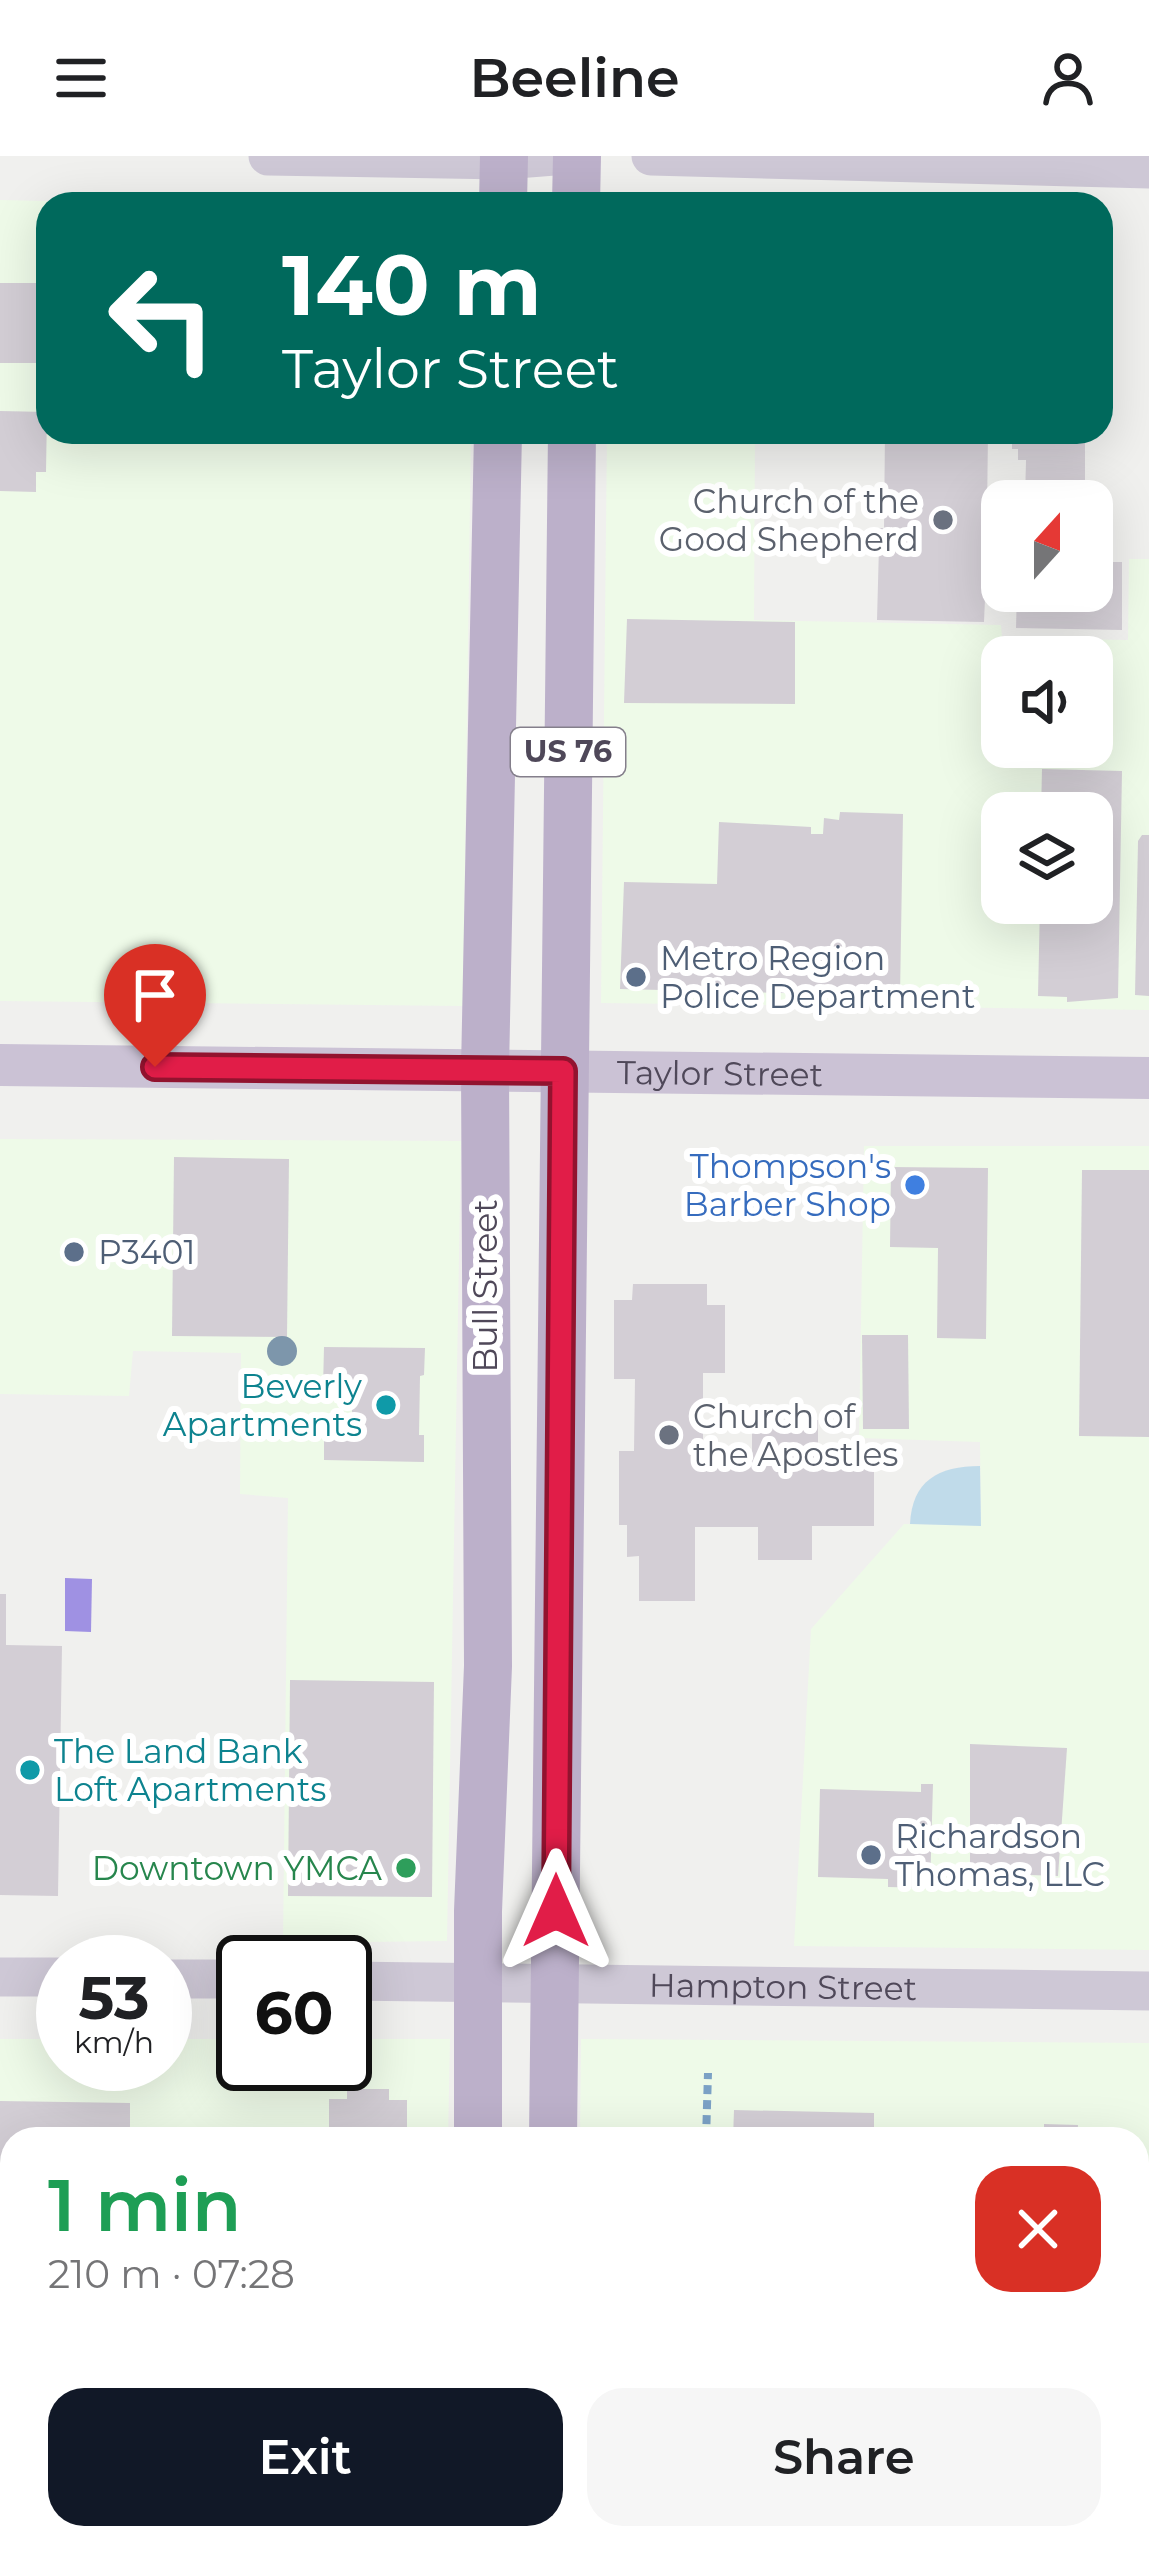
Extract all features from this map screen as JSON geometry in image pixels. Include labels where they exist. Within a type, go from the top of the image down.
[{"type":"main road","points":[[576,192],[577,156]]},
{"type":"main road","name":"Bull Street","points":[[478,2127],[488,1666],[485,1070],[498,444]]},
{"type":"main road","name":"US 76","points":[[553,2127],[572,444]]},
{"type":"main road","name":"Taylor Street","points":[[0,1066],[1149,1078]]},
{"type":"street","points":[[268,156],[504,173],[554,156]]},
{"type":"street","points":[[651,156],[1149,169]]},
{"type":"street","points":[[0,1976],[36,1977]]},
{"type":"street","name":"Hampton Street","points":[[372,1981],[1149,1991]]},
{"type":"path","points":[[706,2127],[708,2073]]},
{"type":"shaded area","points":[[0,200],[36,201],[36,444],[471,444],[463,1006],[0,1001]]},
{"type":"shaded area","points":[[607,444],[755,444],[754,620],[1001,625],[1002,636],[981,636],[981,768],[1113,768],[1113,640],[1128,640],[1129,559],[1149,559],[1149,1010],[601,1003]]},
{"type":"shaded area","points":[[0,1139],[461,1141],[447,1941],[372,1942],[372,1935],[283,1935],[288,1498],[240,1494],[241,1353],[133,1351],[129,1396],[0,1394]]},
{"type":"shaded area","points":[[864,1146],[1149,1146],[1149,1950],[794,1946],[811,1629],[904,1524],[981,1525],[980,1442],[859,1438]]},
{"type":"shaded area","points":[[980,1466],[981,1526],[910,1524],[916,1497],[930,1479],[952,1469]]},
{"type":"shaded area","points":[[65,1578],[92,1579],[91,1632],[65,1631]]},
{"type":"shaded area","points":[[0,2039],[36,2039],[36,2091],[192,2091],[192,2039],[216,2039],[216,2091],[372,2091],[372,2039],[450,2039],[448,2127],[0,2127]]},
{"type":"shaded area","points":[[581,2039],[1149,2043],[1149,2127],[580,2127]]},
{"type":"building","points":[[0,283],[36,283],[36,363],[0,363]]},
{"type":"building","points":[[0,411],[36,412],[36,444],[46,444],[46,472],[36,472],[36,492],[0,491]]},
{"type":"building","name":"Church of the Good Shepherd","points":[[885,444],[988,444],[987,480],[981,480],[984,622],[877,620],[879,546],[873,545],[874,528],[884,528]]},
{"type":"building","points":[[1012,444],[1085,444],[1085,480],[1026,480],[1026,460],[1018,460],[1018,449],[1012,449]]},
{"type":"building","points":[[1113,562],[1122,562],[1122,630],[1016,628],[1016,612],[1113,612]]},
{"type":"building","points":[[627,619],[795,622],[795,704],[624,703]]},
{"type":"building","points":[[1042,769],[1122,771],[1118,998],[1067,1002],[1067,997],[1038,996],[1040,924],[1113,924],[1113,792],[1041,792]]},
{"type":"building","points":[[840,812],[903,814],[900,996],[620,989],[624,882],[717,884],[719,822],[811,827],[811,834],[823,834],[824,818],[839,820]]},
{"type":"building","points":[[1149,835],[1149,996],[1135,995],[1138,841]]},
{"type":"building","points":[[174,1157],[289,1159],[287,1337],[172,1336]]},
{"type":"building","points":[[891,1167],[988,1168],[986,1339],[937,1338],[938,1248],[890,1247]]},
{"type":"building","points":[[1082,1170],[1149,1170],[1149,1437],[1079,1436]]},
{"type":"building","name":"Church of the Apostles","points":[[633,1284],[707,1284],[707,1305],[725,1305],[725,1373],[703,1373],[703,1451],[752,1451],[752,1419],[818,1420],[818,1456],[874,1456],[874,1526],[812,1526],[812,1560],[758,1560],[758,1527],[695,1527],[695,1601],[639,1601],[639,1556],[627,1557],[627,1525],[619,1525],[619,1451],[634,1451],[635,1379],[614,1379],[614,1300],[632,1300]]},
{"type":"building","points":[[862,1335],[908,1335],[909,1429],[863,1429]]},
{"type":"building","name":"Beverly Apartments","points":[[324,1347],[425,1348],[419,1435],[424,1435],[424,1462],[324,1460],[324,1422],[352,1422],[352,1389],[323,1388]]},
{"type":"building","name":"The Land Bank Loft Apartments","points":[[0,1594],[6,1594],[6,1645],[62,1646],[58,1896],[0,1895]]},
{"type":"building","points":[[290,1680],[434,1682],[432,1897],[288,1896]]},
{"type":"building","points":[[970,1744],[1067,1748],[1058,1876],[970,1873]]},
{"type":"building","points":[[921,1784],[933,1784],[930,1888],[888,1887],[888,1879],[818,1877],[820,1789],[921,1792]]},
{"type":"building","points":[[389,2089],[389,2100],[407,2100],[407,2127],[329,2127],[329,2099],[347,2099],[347,2091]]},
{"type":"building","points":[[0,2101],[130,2103],[130,2127],[0,2127]]},
{"type":"building","points":[[734,2110],[874,2113],[874,2127],[733,2127]]},
{"type":"place","name":"Church of the Good Shepherd","points":[[943,520]]},
{"type":"place","name":"Metro Region Police Department","points":[[636,977]]},
{"type":"place","name":"Thompson's Barber Shop","points":[[915,1185]]},
{"type":"place","name":"P3401","points":[[74,1252]]},
{"type":"place","name":"Beverly Apartments","points":[[386,1405]]},
{"type":"place","name":"Church of the Apostles","points":[[669,1435]]},
{"type":"place","name":"The Land Bank Loft Apartments","points":[[30,1770]]},
{"type":"place","name":"Richardson Thomas, LLC","points":[[871,1855]]},
{"type":"place","name":"Downtown YMCA","points":[[406,1868]]},
{"type":"route","points":[[155,1067],[563,1071],[556,1911]]}]
